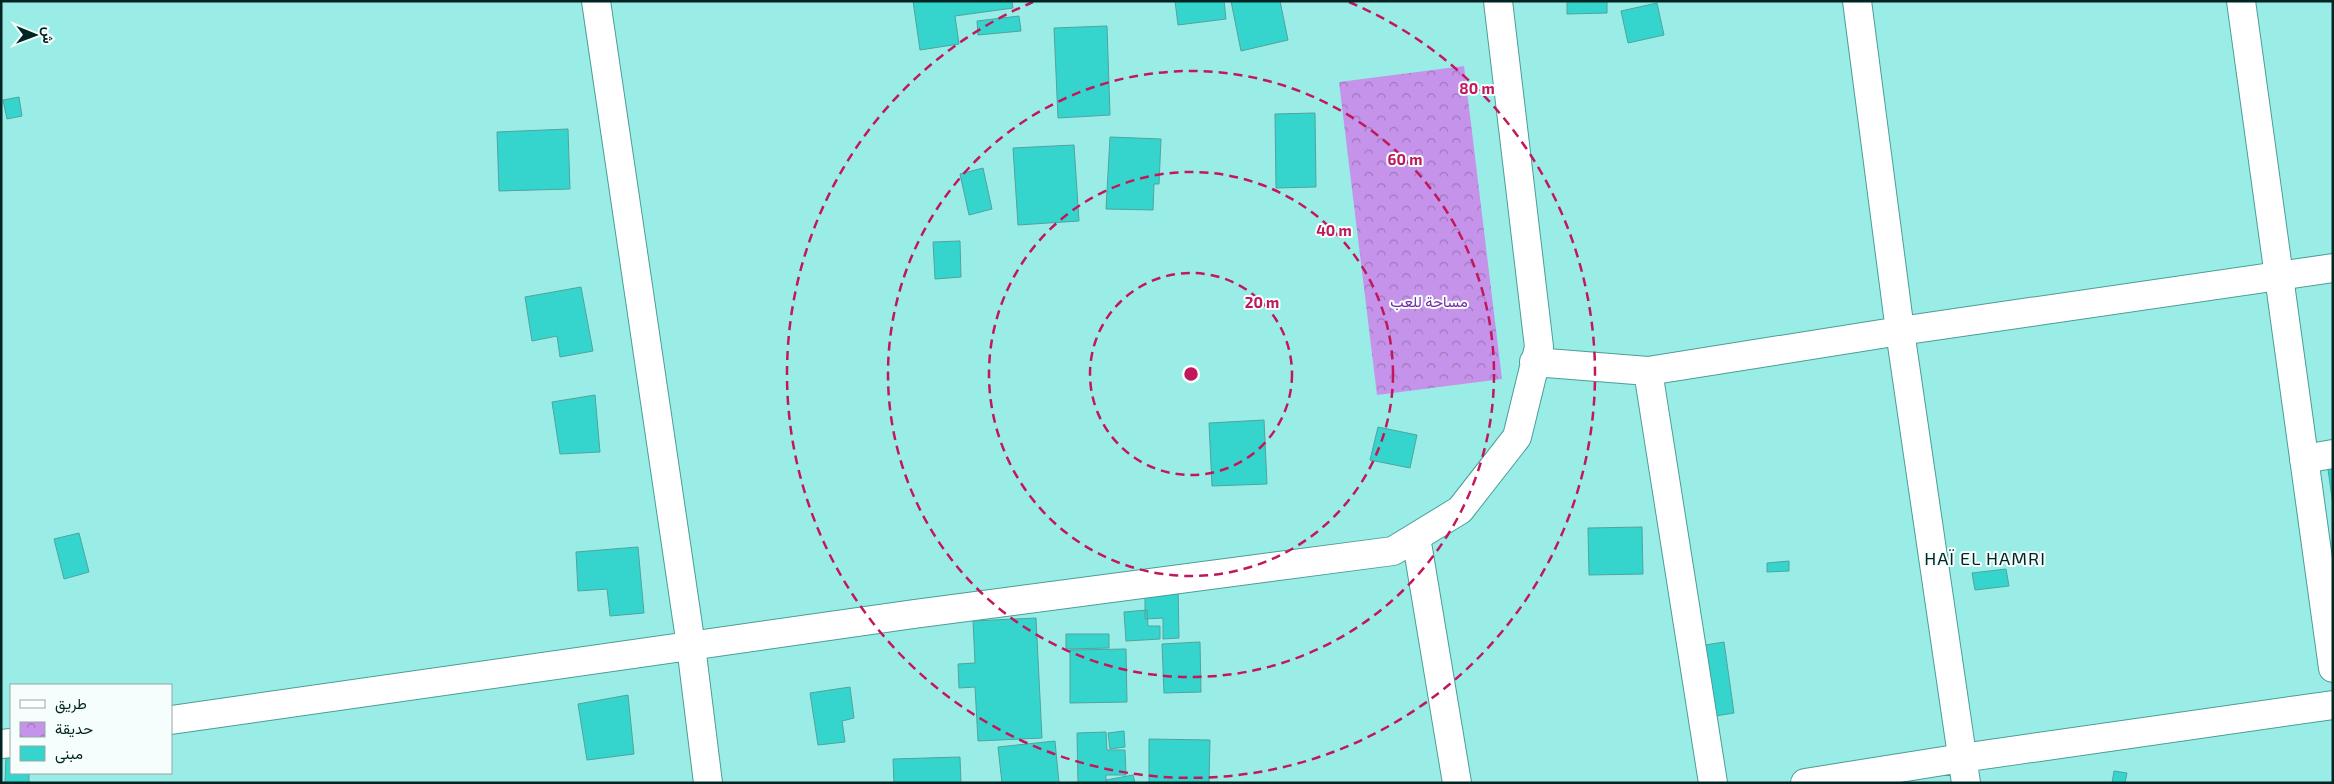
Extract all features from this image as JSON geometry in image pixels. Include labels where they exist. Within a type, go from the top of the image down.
[{"type":"street","points":[[596,1],[691,646],[708,783]]},
{"type":"street","points":[[172,720],[914,614],[1393,550],[1460,510],[1517,437],[1534,362],[1540,347],[1498,1]]},
{"type":"street","points":[[1857,1],[1900,331],[1964,770]]},
{"type":"street","points":[[2241,1],[2333,668]]},
{"type":"street","points":[[1534,362],[1648,371],[1900,331],[2333,268]]},
{"type":"street","points":[[1648,371],[1713,783]]},
{"type":"street","points":[[2304,459],[2333,454]]},
{"type":"street","points":[[1416,537],[1457,783]]},
{"type":"street","points":[[1805,783],[1964,770],[2333,705]]},
{"type":"green space","name":"مساحة للعب","points":[[1464,66],[1502,379],[1377,395],[1339,82]]},
{"type":"building","points":[[913,1],[1012,1],[1013,8],[955,16],[959,44],[920,50]]},
{"type":"building","points":[[1175,1],[1224,1],[1226,19],[1178,25]]},
{"type":"building","points":[[1231,1],[1280,1],[1288,40],[1241,51]]},
{"type":"building","points":[[1567,1],[1607,1],[1607,13],[1567,14]]},
{"type":"building","points":[[1657,3],[1664,35],[1628,43],[1621,11]]},
{"type":"building","points":[[1019,16],[1021,31],[978,35],[977,21]]},
{"type":"building","points":[[1107,26],[1110,115],[1058,118],[1054,28]]},
{"type":"building","points":[[19,97],[22,116],[7,119],[3,100]]},
{"type":"building","points":[[1315,113],[1316,187],[1276,188],[1275,114]]},
{"type":"building","points":[[568,129],[570,189],[499,191],[497,132]]},
{"type":"building","points":[[1110,137],[1161,139],[1159,184],[1154,184],[1153,210],[1106,209]]},
{"type":"building","points":[[1074,145],[1079,221],[1018,225],[1013,148]]},
{"type":"building","points":[[983,168],[992,209],[969,215],[960,174]]},
{"type":"building","points":[[960,241],[961,277],[935,279],[933,242]]},
{"type":"building","points":[[581,287],[593,351],[560,357],[557,336],[532,341],[525,297]]},
{"type":"building","points":[[595,395],[600,452],[560,454],[552,402]]},
{"type":"building","points":[[1264,420],[1267,484],[1212,486],[1209,423]]},
{"type":"building","points":[[1378,427],[1417,435],[1410,468],[1370,460]]},
{"type":"building","points":[[2326,455],[2333,455],[2333,505]]},
{"type":"building","points":[[1642,527],[1643,574],[1589,575],[1588,528]]},
{"type":"building","points":[[79,533],[89,572],[64,579],[54,539]]},
{"type":"building","points":[[638,547],[644,613],[610,616],[607,589],[578,591],[576,552]]},
{"type":"building","points":[[1789,561],[1789,571],[1767,572],[1767,563]]},
{"type":"building","points":[[2006,569],[2009,586],[1975,590],[1972,573]]},
{"type":"building","points":[[1178,586],[1179,638],[1163,639],[1163,618],[1145,619],[1145,587]]},
{"type":"building","points":[[1147,610],[1148,626],[1160,626],[1160,639],[1126,641],[1124,612]]},
{"type":"building","points":[[1036,618],[1042,738],[978,741],[975,687],[959,688],[958,664],[975,663],[973,621]]},
{"type":"building","points":[[1066,634],[1109,634],[1109,648],[1066,649]]},
{"type":"building","points":[[1200,642],[1201,692],[1164,693],[1162,644]]},
{"type":"building","points":[[1724,642],[1734,713],[1709,717],[1699,646]]},
{"type":"building","points":[[1126,649],[1127,702],[1070,703],[1070,650]]},
{"type":"building","points":[[850,687],[854,718],[842,721],[845,742],[818,745],[810,693]]},
{"type":"building","points":[[628,695],[634,754],[587,760],[578,704]]},
{"type":"building","points":[[1124,731],[1125,747],[1110,749],[1108,733]]},
{"type":"building","points":[[1106,732],[1107,750],[1125,750],[1126,775],[1106,775],[1106,783],[1078,783],[1077,733]]},
{"type":"building","points":[[1149,739],[1210,740],[1209,783],[1149,783]]},
{"type":"building","points":[[1055,741],[1059,783],[1002,783],[998,747]]},
{"type":"building","points":[[6,754],[10,754],[10,774],[29,774],[29,783],[5,783]]},
{"type":"building","points":[[960,757],[961,783],[894,783],[893,759]]},
{"type":"building","points":[[2114,771],[2127,773],[2125,783],[2112,783]]},
{"type":"building","points":[[1133,775],[1135,783],[1107,783],[1106,780]]},
{"type":"district","name":"HAÏ EL HAMRI","points":[[1985,558]]}]
